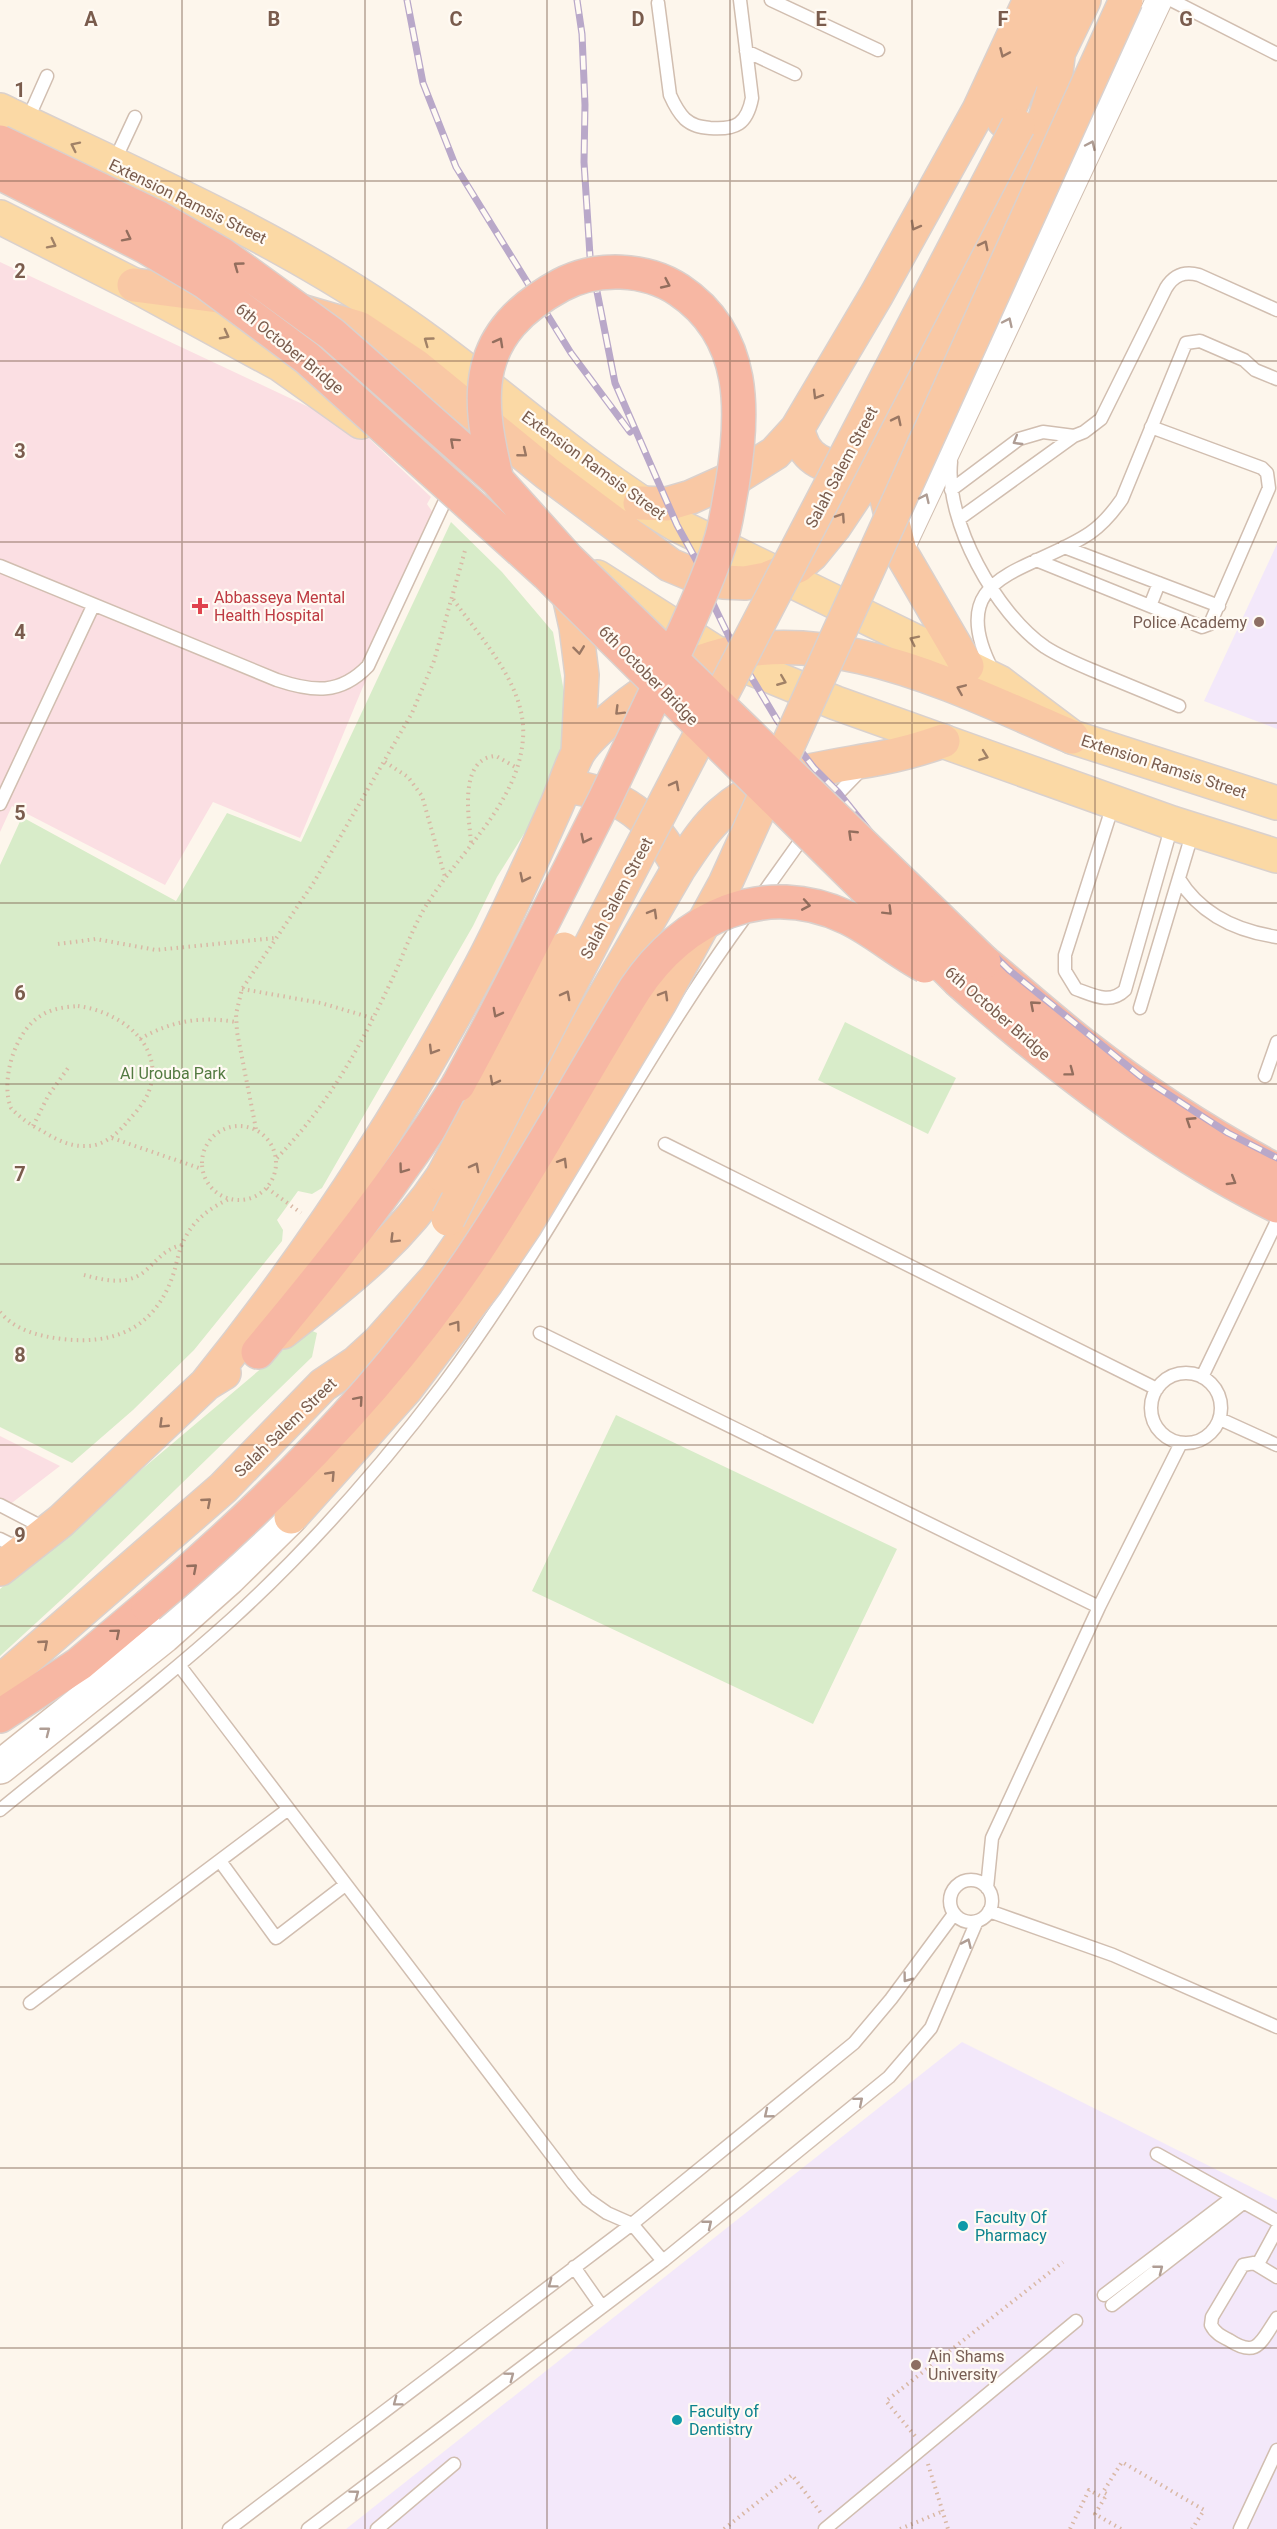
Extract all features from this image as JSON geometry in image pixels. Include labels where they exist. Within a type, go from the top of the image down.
[{"type":"highway","points":[[640,503],[667,504],[691,497],[740,474],[775,453],[797,429],[877,294],[979,110],[1030,0]]},
{"type":"highway","name":"Salah Salem Street","points":[[0,1682],[223,1488],[323,1385],[356,1363],[380,1318],[420,1267],[448,1219],[1011,124],[1053,0]]},
{"type":"highway","name":"Salah Salem Street","points":[[8,1553],[50,1530],[206,1384],[258,1352],[378,1256],[424,1205],[443,1176],[1011,124],[1058,56],[1084,0]]},
{"type":"highway","points":[[291,1517],[398,1399],[487,1282],[525,1226],[693,944],[730,873],[1126,0]]},
{"type":"highway","points":[[134,285],[259,301],[318,315],[359,328],[416,366],[547,473],[670,565],[694,575],[723,582],[745,583],[779,575],[798,566],[812,554],[834,527],[884,452],[892,429],[1040,135],[1054,89],[1058,56]]},
{"type":"highway","name":"6th October Bridge","points":[[0,142],[159,218],[223,255],[332,334],[497,480],[568,559],[984,962],[1058,1025],[1138,1087],[1224,1142],[1277,1171]]},
{"type":"highway","name":"6th October Bridge","points":[[0,173],[146,247],[205,282],[307,358],[548,574],[960,982],[1039,1048],[1103,1097],[1179,1148],[1277,1206]]},
{"type":"highway","points":[[258,1352],[365,1221],[417,1149],[458,1085],[548,915],[704,590],[721,543],[738,450],[740,400],[731,356],[709,318],[690,298],[672,286],[649,276],[622,272],[600,273],[566,282],[529,304],[513,319],[497,342],[483,390],[487,440],[497,480]]},
{"type":"highway","points":[[797,429],[805,449],[821,463],[842,469],[862,465],[884,452]]},
{"type":"highway","points":[[884,452],[884,487],[900,551],[967,666]]},
{"type":"highway","points":[[206,1384],[260,1317],[363,1167],[458,1008],[500,927],[566,786],[578,753],[582,675],[576,627],[558,552]]},
{"type":"highway","points":[[578,753],[626,704],[686,668],[721,656],[797,647],[852,655],[886,663],[948,684],[1072,737]]},
{"type":"highway","points":[[356,1363],[379,1342],[423,1294],[464,1238],[679,868],[706,830],[722,813],[759,788],[779,778],[814,768],[871,760],[943,741]]},
{"type":"highway","points":[[566,786],[591,789],[620,801],[645,818],[665,841],[679,868]]},
{"type":"highway","points":[[0,1716],[79,1664],[211,1552],[279,1487],[351,1409],[412,1337],[482,1243],[644,977],[663,954],[685,934],[711,918],[740,908],[770,903],[801,904],[846,917],[921,964],[960,982]]},
{"type":"main road","name":"Extension Ramsis Street","points":[[13,116],[319,267],[450,357],[640,503],[712,543],[999,682],[1072,737],[1277,803]]},
{"type":"main road","points":[[0,217],[134,285],[281,365],[452,487],[721,656],[836,703],[1183,827],[1277,856]]},
{"type":"main road","points":[[0,1767],[164,1636],[229,1578],[291,1517]]},
{"type":"main road","points":[[0,1738],[79,1664]]},
{"type":"street","points":[[900,551],[1159,0]]},
{"type":"lane","points":[[658,3],[670,95],[685,119],[696,127],[727,130],[741,124],[750,112],[752,98],[740,0]]},
{"type":"lane","points":[[771,0],[878,50]]},
{"type":"lane","points":[[1171,0],[1277,54]]},
{"type":"lane","points":[[746,51],[795,74]]},
{"type":"lane","points":[[13,116],[47,76]]},
{"type":"lane","points":[[113,164],[135,117]]},
{"type":"lane","points":[[960,519],[1074,436],[1093,426],[1107,410],[1166,288],[1180,274],[1190,272],[1199,275],[1277,310]]},
{"type":"lane","points":[[999,682],[981,644],[977,623],[981,600],[991,585],[1091,532],[1113,512],[1122,499],[1183,347],[1190,341],[1200,342],[1244,360],[1255,370],[1277,379]]},
{"type":"lane","points":[[1036,560],[1202,627],[1213,620],[1269,488],[1267,473],[1262,468],[1151,428]]},
{"type":"lane","points":[[951,490],[1018,439],[1043,432],[1074,436]]},
{"type":"lane","points":[[953,439],[949,476],[960,519],[978,566],[1025,630],[1062,657],[1179,706]]},
{"type":"lane","points":[[0,566],[290,685],[329,689],[345,685],[368,666],[452,487]]},
{"type":"lane","points":[[1064,547],[1219,606]]},
{"type":"lane","points":[[1150,606],[1159,583]]},
{"type":"lane","points":[[0,804],[93,606]]},
{"type":"lane","points":[[0,1810],[179,1665],[242,1609],[344,1505],[443,1385],[530,1256],[701,981],[816,818],[838,792],[871,760]]},
{"type":"lane","points":[[1114,803],[1065,955],[1065,971],[1076,989],[1107,999],[1118,997],[1125,990],[1183,827]]},
{"type":"lane","points":[[1140,1008],[1179,879],[1183,827]]},
{"type":"lane","points":[[1179,879],[1197,904],[1221,921],[1277,937]]},
{"type":"lane","points":[[1265,1076],[1277,1042]]},
{"type":"lane","points":[[665,1144],[1157,1389]]},
{"type":"lane","points":[[1202,1377],[1277,1221]]},
{"type":"lane","points":[[540,1333],[1099,1607]]},
{"type":"lane","points":[[1192,1374],[1202,1377],[1216,1390],[1221,1409],[1220,1419],[1209,1435],[1200,1441],[1180,1443],[1171,1440],[1156,1427],[1151,1408],[1157,1389],[1172,1376],[1192,1374]]},
{"type":"lane","points":[[1220,1419],[1277,1445]]},
{"type":"lane","points":[[308,2529],[663,2261],[889,2077],[931,2028],[977,1921],[989,1911],[992,1903],[987,1888],[992,1838],[1099,1607],[1180,1443]]},
{"type":"lane","points":[[0,1505],[50,1530]]},
{"type":"lane","points":[[179,1665],[287,1810],[573,2183],[587,2199],[607,2213],[632,2224],[663,2261]]},
{"type":"lane","points":[[30,2003],[287,1810]]},
{"type":"lane","points":[[220,1861],[276,1938],[345,1885]]},
{"type":"lane","points":[[977,1921],[969,1922],[954,1914],[950,1899],[958,1885],[973,1880],[987,1888]]},
{"type":"lane","points":[[989,1911],[1113,1955],[1277,2027]]},
{"type":"lane","points":[[229,2529],[632,2224],[855,2043],[954,1914]]},
{"type":"lane","points":[[1157,2154],[1277,2221]]},
{"type":"lane","points":[[1108,2300],[1238,2200]]},
{"type":"lane","points":[[1258,2265],[1277,2229]]},
{"type":"lane","points":[[1277,2277],[1258,2265],[1246,2263],[1240,2269],[1212,2316],[1211,2325],[1218,2334],[1240,2348],[1249,2350],[1258,2346],[1277,2318]]},
{"type":"lane","points":[[574,2267],[602,2307]]},
{"type":"lane","points":[[828,2527],[1077,2321]]},
{"type":"lane","points":[[1240,2529],[1277,2450]]},
{"type":"lane","points":[[382,2527],[454,2464]]},
{"type":"path","points":[[255,1129],[236,1022],[242,989],[314,882],[385,762],[426,685],[453,599],[466,547]]},
{"type":"path","points":[[277,1158],[336,1087],[372,1018],[423,910],[502,801],[517,768],[524,737],[519,705],[500,665],[453,599]]},
{"type":"path","points":[[471,842],[468,798],[470,780],[476,767],[485,758],[496,756],[517,768]]},
{"type":"path","points":[[385,762],[408,777],[422,796],[445,877]]},
{"type":"path","points":[[58,944],[96,939],[156,950],[276,938]]},
{"type":"path","points":[[242,989],[321,1003],[372,1018]]},
{"type":"path","points":[[1,1083],[10,1107],[33,1126],[62,1142],[87,1146],[100,1144],[111,1137],[134,1114],[149,1092],[152,1071],[151,1061],[140,1039],[125,1024],[96,1008],[78,1006],[60,1008],[42,1015],[28,1026],[9,1054],[2,1075]]},
{"type":"path","points":[[140,1039],[158,1029],[196,1019],[236,1022]]},
{"type":"path","points":[[33,1126],[48,1096],[68,1068]]},
{"type":"path","points":[[232,1126],[255,1129],[269,1141],[277,1158],[277,1168],[267,1188],[256,1197],[243,1200],[229,1199],[211,1188],[202,1169],[205,1147],[212,1137],[232,1126]]},
{"type":"path","points":[[111,1137],[202,1169]]},
{"type":"path","points":[[267,1188],[323,1227]]},
{"type":"path","points":[[0,1312],[15,1326],[43,1335],[90,1340],[118,1336],[136,1327],[160,1303],[173,1276],[182,1245],[201,1216],[229,1199]]},
{"type":"path","points":[[84,1275],[108,1281],[129,1279],[144,1271],[167,1250],[182,1245]]},
{"type":"path","points":[[948,2529],[941,2512],[924,2446],[886,2401],[1063,2262]]},
{"type":"path","points":[[1121,2529],[1095,2514],[1107,2494],[1103,2492],[1122,2462],[1204,2510],[1192,2529]]},
{"type":"path","points":[[724,2529],[792,2475],[828,2527]]},
{"type":"path","points":[[1070,2529],[1089,2490],[1104,2498]]},
{"type":"path","points":[[900,2529],[941,2512]]},
{"type":"shaded area","name":"Abbasseya Mental Health Hospital","points":[[0,262],[362,432],[431,497],[427,504],[440,523],[362,689],[300,838],[213,802],[165,885],[12,806],[0,832]]},
{"type":"shaded area","name":"Police Academy","points":[[1277,544],[1277,729],[1204,701]]},
{"type":"shaded area","points":[[0,1436],[60,1466],[0,1512]]},
{"type":"shaded area","name":"Ain Shams University","points":[[962,2042],[1277,2200],[1277,2529],[346,2529]]},
{"type":"green space","name":"Al Urouba Park","points":[[451,522],[502,572],[553,632],[569,719],[569,739],[537,813],[497,877],[473,926],[322,1188],[312,1194],[298,1191],[277,1220],[283,1230],[282,1241],[194,1350],[133,1410],[72,1463],[0,1427],[0,865],[22,817],[176,901],[227,813],[301,842]]},
{"type":"green space","points":[[845,1022],[956,1078],[928,1134],[818,1080]]},
{"type":"green space","points":[[308,1329],[317,1333],[312,1357],[73,1589],[0,1656],[0,1589]]},
{"type":"green space","points":[[616,1415],[897,1549],[813,1724],[532,1591]]},
{"type":"railway","points":[[407,0],[423,83],[456,167],[571,353],[630,432]]},
{"type":"railway","points":[[577,0],[582,34],[585,105],[584,162],[590,256],[615,383],[677,525],[700,567],[700,576],[717,612],[737,653],[777,720],[814,768],[838,792],[875,838],[1009,970],[1140,1076],[1228,1133],[1277,1158]]},
{"type":"place","name":"Abbasseya Mental Health Hospital","points":[[200,606]]},
{"type":"place","name":"Police Academy","points":[[1259,622]]},
{"type":"place","name":"Faculty Of Pharmacy","points":[[963,2226]]},
{"type":"place","name":"Ain Shams University","points":[[916,2365]]},
{"type":"place","name":"Faculty of Dentistry","points":[[677,2420]]}]
